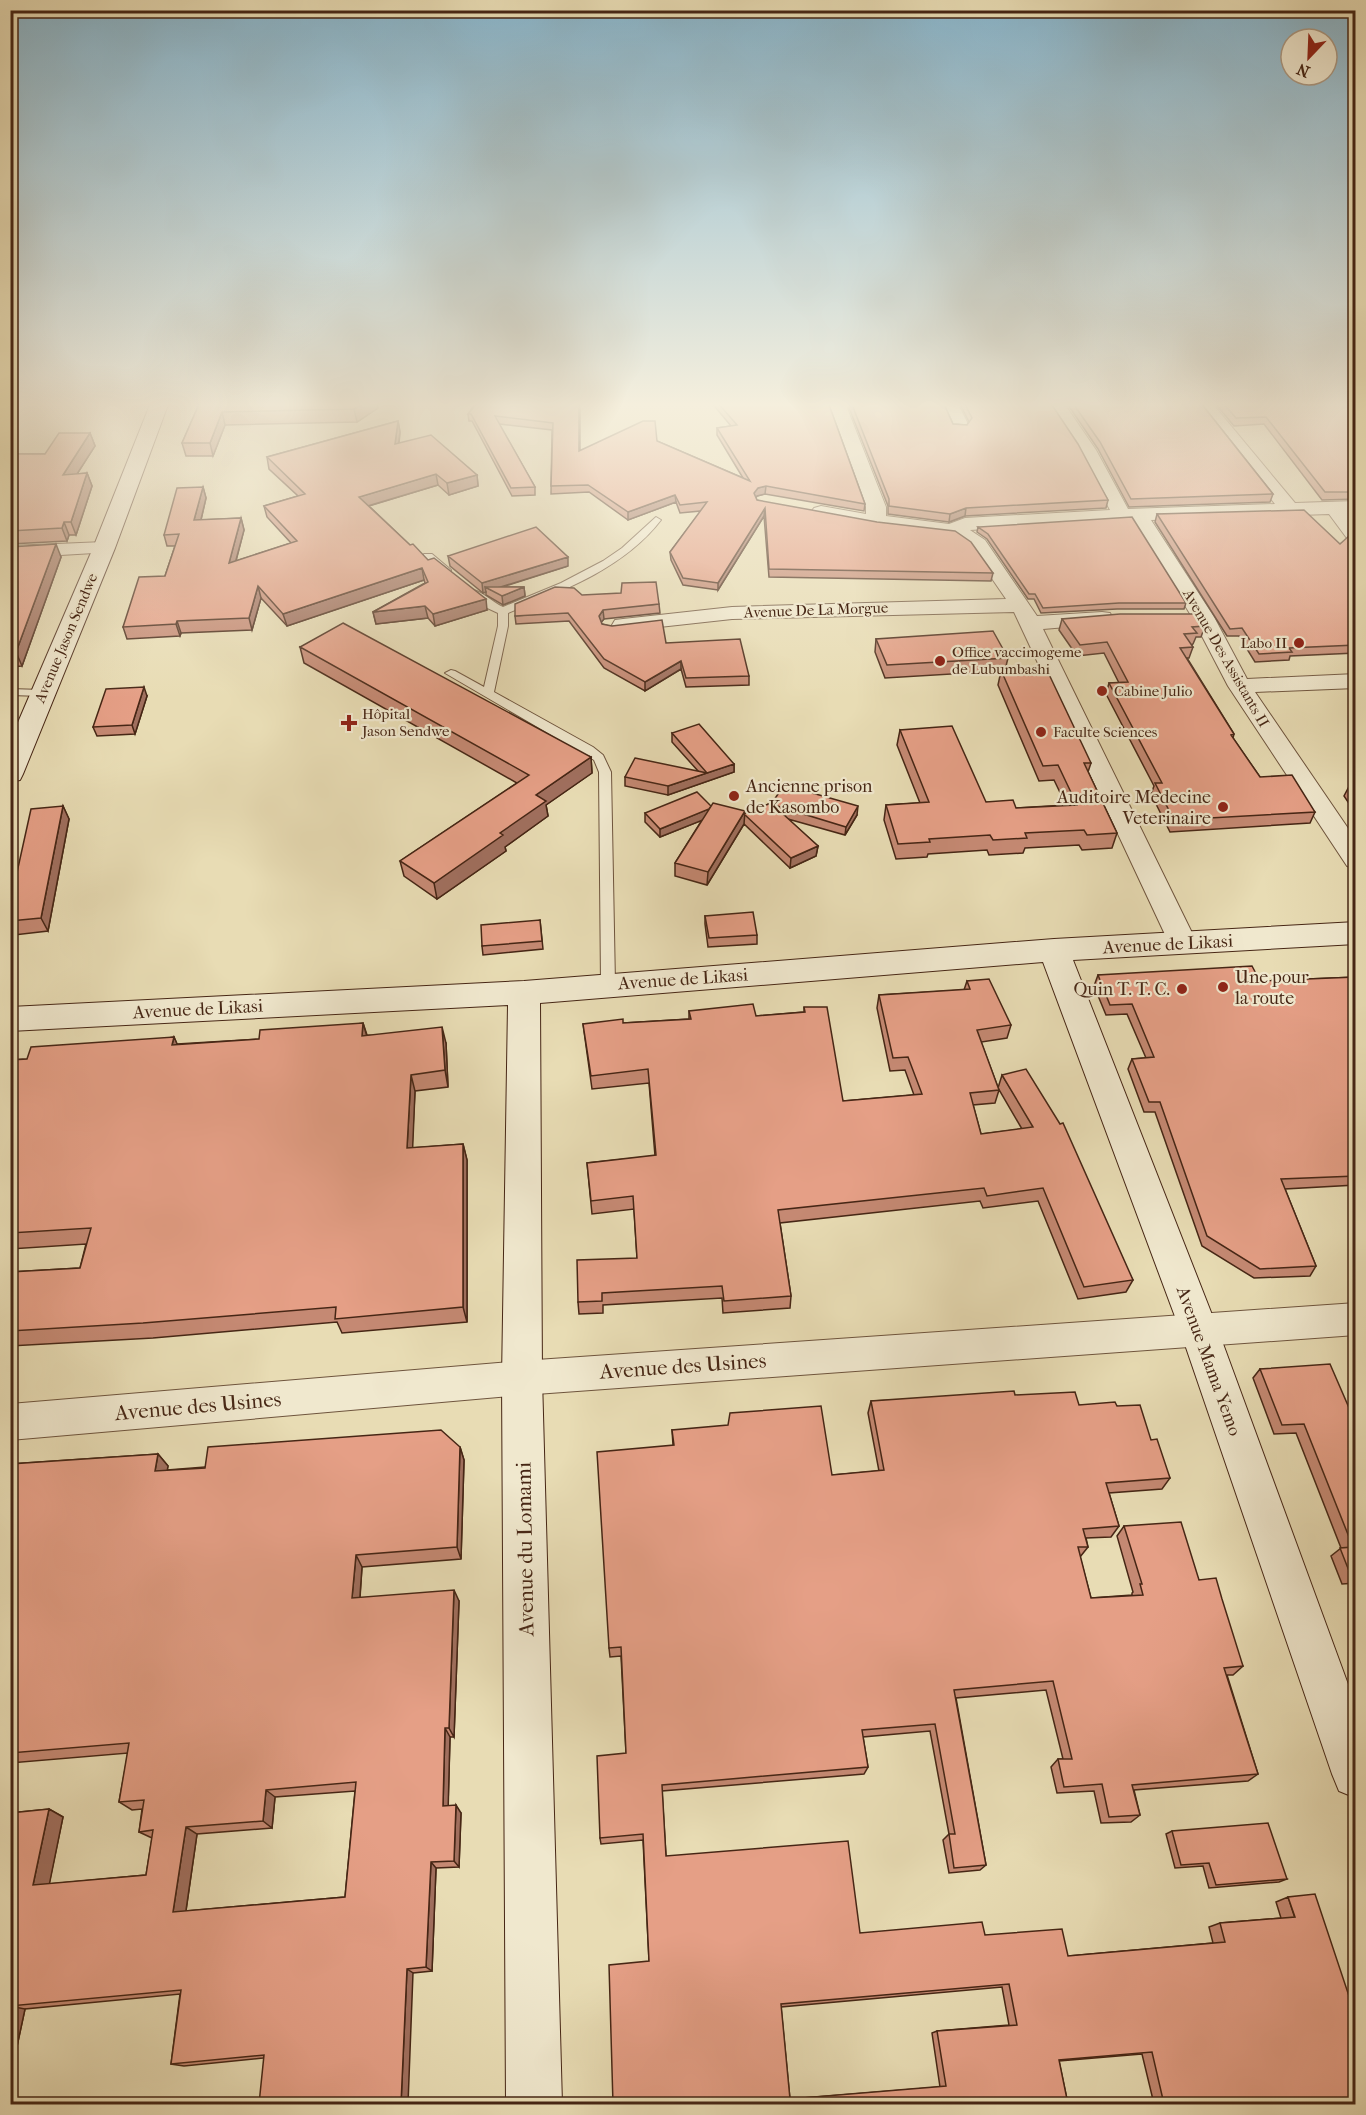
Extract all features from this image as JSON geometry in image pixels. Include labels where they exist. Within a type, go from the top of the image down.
[{"type":"main road","name":"Avenue Jason Sendwe","points":[[10,774],[122,501]]},
{"type":"main road","name":"Avenue de Likasi","points":[[10,1019],[524,993],[608,984],[1054,950],[1356,933]]},
{"type":"main road","name":"Avenue Mama Yemo","points":[[1054,950],[1199,1330],[1356,1774]]},
{"type":"main road","name":"Avenue du Lomami","points":[[524,993],[522,1378],[534,2104]]},
{"type":"street","points":[[874,501],[876,521]]},
{"type":"street","name":"Avenue Des Assistants II","points":[[1121,501],[1192,617],[1356,860]]},
{"type":"street","points":[[1282,501],[1290,510]]},
{"type":"street","points":[[798,507],[876,521],[952,530],[962,533],[978,544],[1025,614],[1183,944]]},
{"type":"street","points":[[952,530],[965,524],[1130,515],[1356,507]]},
{"type":"street","points":[[1335,508],[1356,537]]},
{"type":"street","points":[[10,552],[104,548]]},
{"type":"street","name":"Avenue De La Morgue","points":[[612,626],[732,613],[1025,614],[1128,617]]},
{"type":"street","points":[[1239,686],[1356,681]]},
{"type":"street","name":"Avenue des Usines","points":[[10,1422],[522,1378],[1356,1319]]},
{"type":"lane","points":[[428,556],[487,604],[503,611],[556,590],[612,559],[643,537],[656,520]]},
{"type":"lane","points":[[488,694],[503,626],[503,611]]},
{"type":"lane","points":[[451,673],[589,750],[598,758],[605,772],[608,984]]},
{"type":"lane","points":[[10,692],[42,693]]},
{"type":"building","points":[[10,501],[78,501],[71,522],[64,522],[62,528],[10,531]]},
{"type":"building","points":[[173,501],[199,501],[194,520],[241,518],[229,563],[297,541],[264,506],[282,501],[363,501],[428,560],[434,558],[486,599],[433,614],[425,606],[373,612],[428,582],[422,568],[283,614],[258,586],[249,618],[177,621],[176,624],[123,627],[139,577],[165,576],[179,534],[164,535]]},
{"type":"building","points":[[611,501],[659,501],[628,512]]},
{"type":"building","points":[[678,501],[761,501],[877,522],[955,531],[971,542],[993,573],[769,569],[765,508],[718,583],[683,578],[670,552],[707,502],[680,505]]},
{"type":"building","points":[[847,501],[864,501],[865,504]]},
{"type":"building","points":[[889,501],[1096,501],[966,508],[950,514],[889,506]]},
{"type":"building","points":[[1304,510],[1340,544],[1350,535],[1356,536],[1356,645],[1289,648],[1292,652],[1259,654],[1242,628],[1230,629],[1157,514]]},
{"type":"building","points":[[1132,517],[1186,603],[1119,603],[1043,608],[1035,594],[1029,594],[988,534],[978,527]]},
{"type":"building","points":[[536,527],[568,557],[482,583],[448,556]]},
{"type":"building","points":[[56,544],[16,652],[10,653],[10,547]]},
{"type":"building","points":[[656,582],[659,604],[603,610],[599,616],[602,624],[612,626],[662,620],[666,643],[740,639],[749,676],[686,678],[681,661],[645,682],[604,659],[568,613],[515,616],[515,604],[555,587],[574,588],[582,595],[621,593],[622,583]]},
{"type":"building","points":[[485,587],[524,587],[502,596]]},
{"type":"building","points":[[1120,614],[1198,614],[1205,626],[1192,627],[1197,633],[1184,634],[1193,647],[1180,648],[1234,734],[1231,735],[1260,777],[1292,775],[1315,812],[1174,820],[1155,783],[1162,783],[1109,683],[1128,682],[1107,642],[1080,645],[1062,619]]},
{"type":"building","points":[[343,623],[591,757],[536,795],[546,801],[500,833],[503,835],[434,883],[400,861],[529,775],[300,647]]},
{"type":"building","points":[[993,631],[1008,658],[887,665],[876,639]]},
{"type":"building","points":[[1046,668],[1091,763],[1084,763],[1117,833],[1087,835],[1084,830],[1025,833],[1027,838],[993,840],[990,835],[929,839],[930,842],[898,844],[886,805],[929,802],[900,730],[952,726],[986,802],[1013,800],[1016,808],[1077,805],[1058,765],[1043,766],[1001,670]]},
{"type":"building","points":[[144,687],[132,725],[93,727],[106,689]]},
{"type":"building","points":[[699,724],[734,764],[707,773],[672,733]]},
{"type":"building","points":[[635,758],[707,773],[668,786],[625,777]]},
{"type":"building","points":[[784,785],[858,806],[846,827],[774,805],[772,803]]},
{"type":"building","points":[[697,792],[711,806],[709,809],[660,829],[645,813]]},
{"type":"building","points":[[713,803],[745,811],[708,872],[675,863]]},
{"type":"building","points":[[771,803],[818,846],[791,858],[744,814]]},
{"type":"building","points":[[63,806],[41,918],[10,921],[10,904],[31,809]]},
{"type":"building","points":[[753,912],[757,935],[709,938],[705,916]]},
{"type":"building","points":[[540,920],[542,941],[482,946],[481,925]]},
{"type":"building","points":[[1252,966],[1260,981],[1356,977],[1356,1176],[1281,1179],[1316,1266],[1260,1269],[1207,1236],[1160,1102],[1149,1102],[1132,1059],[1154,1057],[1132,1004],[1110,1005],[1098,975]]},
{"type":"building","points":[[989,979],[1011,1025],[977,1030],[999,1090],[970,1093],[981,1134],[1033,1127],[1002,1075],[1026,1069],[1060,1124],[1063,1123],[1133,1280],[1084,1287],[1043,1188],[987,1196],[984,1188],[778,1210],[791,1296],[724,1301],[722,1286],[602,1293],[602,1301],[578,1302],[577,1260],[637,1258],[633,1196],[591,1201],[587,1163],[656,1155],[648,1069],[591,1076],[583,1024],[623,1019],[623,1023],[691,1019],[689,1011],[753,1004],[756,1016],[805,1012],[804,1007],[827,1007],[843,1101],[922,1094],[908,1057],[893,1058],[879,995],[970,989],[967,981]]},
{"type":"building","points":[[363,1023],[362,1036],[442,1027],[445,1070],[411,1075],[407,1148],[463,1144],[463,1307],[335,1319],[336,1307],[10,1331],[10,1272],[80,1268],[91,1228],[10,1233],[10,1060],[27,1059],[31,1047],[174,1037],[172,1045],[259,1039],[260,1030]]},
{"type":"building","points":[[1330,1364],[1356,1424],[1356,1576],[1351,1576],[1340,1548],[1353,1547],[1304,1424],[1282,1425],[1260,1369]]},
{"type":"building","points":[[1014,1391],[1015,1395],[1075,1392],[1079,1405],[1115,1402],[1117,1406],[1140,1405],[1151,1440],[1157,1439],[1170,1478],[1106,1483],[1119,1526],[1083,1529],[1088,1547],[1078,1547],[1091,1598],[1143,1595],[1140,1584],[1142,1584],[1124,1526],[1181,1522],[1199,1580],[1216,1578],[1243,1666],[1224,1668],[1258,1774],[1132,1785],[1140,1815],[1109,1817],[1102,1784],[1064,1787],[1058,1759],[1072,1759],[1053,1681],[954,1690],[986,1865],[954,1868],[949,1834],[955,1834],[935,1724],[862,1730],[868,1767],[662,1785],[666,1856],[848,1841],[860,1933],[982,1922],[985,1935],[1062,1929],[1068,1956],[1225,1942],[1220,1923],[1295,1917],[1288,1897],[1315,1894],[1356,2017],[1356,2104],[1164,2104],[1152,2052],[1059,2060],[1068,2104],[613,2104],[609,1965],[649,1961],[643,1834],[600,1838],[597,1756],[626,1753],[621,1647],[609,1648],[597,1452],[674,1445],[672,1430],[728,1425],[730,1413],[821,1406],[832,1475],[884,1470],[871,1401]],"holes":[[[1009,1984],[1017,2025],[937,2031],[946,2086],[790,2099],[781,2004]]]},
{"type":"building","points":[[441,1430],[460,1447],[457,1547],[356,1555],[352,1598],[454,1590],[449,1728],[445,1728],[443,1806],[456,1805],[454,1861],[431,1862],[426,1967],[407,1969],[401,2104],[259,2104],[264,2055],[171,2064],[181,1990],[10,2006],[10,1813],[49,1809],[33,1885],[146,1875],[153,1830],[139,1832],[144,1800],[119,1802],[129,1743],[10,1753],[10,1464],[158,1454],[155,1471],[205,1468],[208,1447]],"holes":[[[356,1782],[345,1897],[173,1912],[186,1827],[263,1821],[266,1790]]]},
{"type":"building","points":[[1268,1823],[1287,1879],[1216,1885],[1209,1863],[1181,1865],[1172,1831]]},
{"type":"place","name":"Labo II","points":[[1299,643]]},
{"type":"place","name":"Office vaccimogeme de Lubumbashi","points":[[940,661]]},
{"type":"place","name":"Cabine Julio","points":[[1102,691]]},
{"type":"place","name":"Hôpital Jason Sendwe","points":[[349,723]]},
{"type":"place","name":"Faculte Sciences","points":[[1041,732]]},
{"type":"place","name":"Ancienne prison de Kasombo","points":[[734,796]]},
{"type":"place","name":"Auditoire Medecine Veterinaire","points":[[1223,807]]},
{"type":"place","name":"Une pour la route","points":[[1223,987]]},
{"type":"place","name":"Quin T. T. C.","points":[[1182,989]]}]
